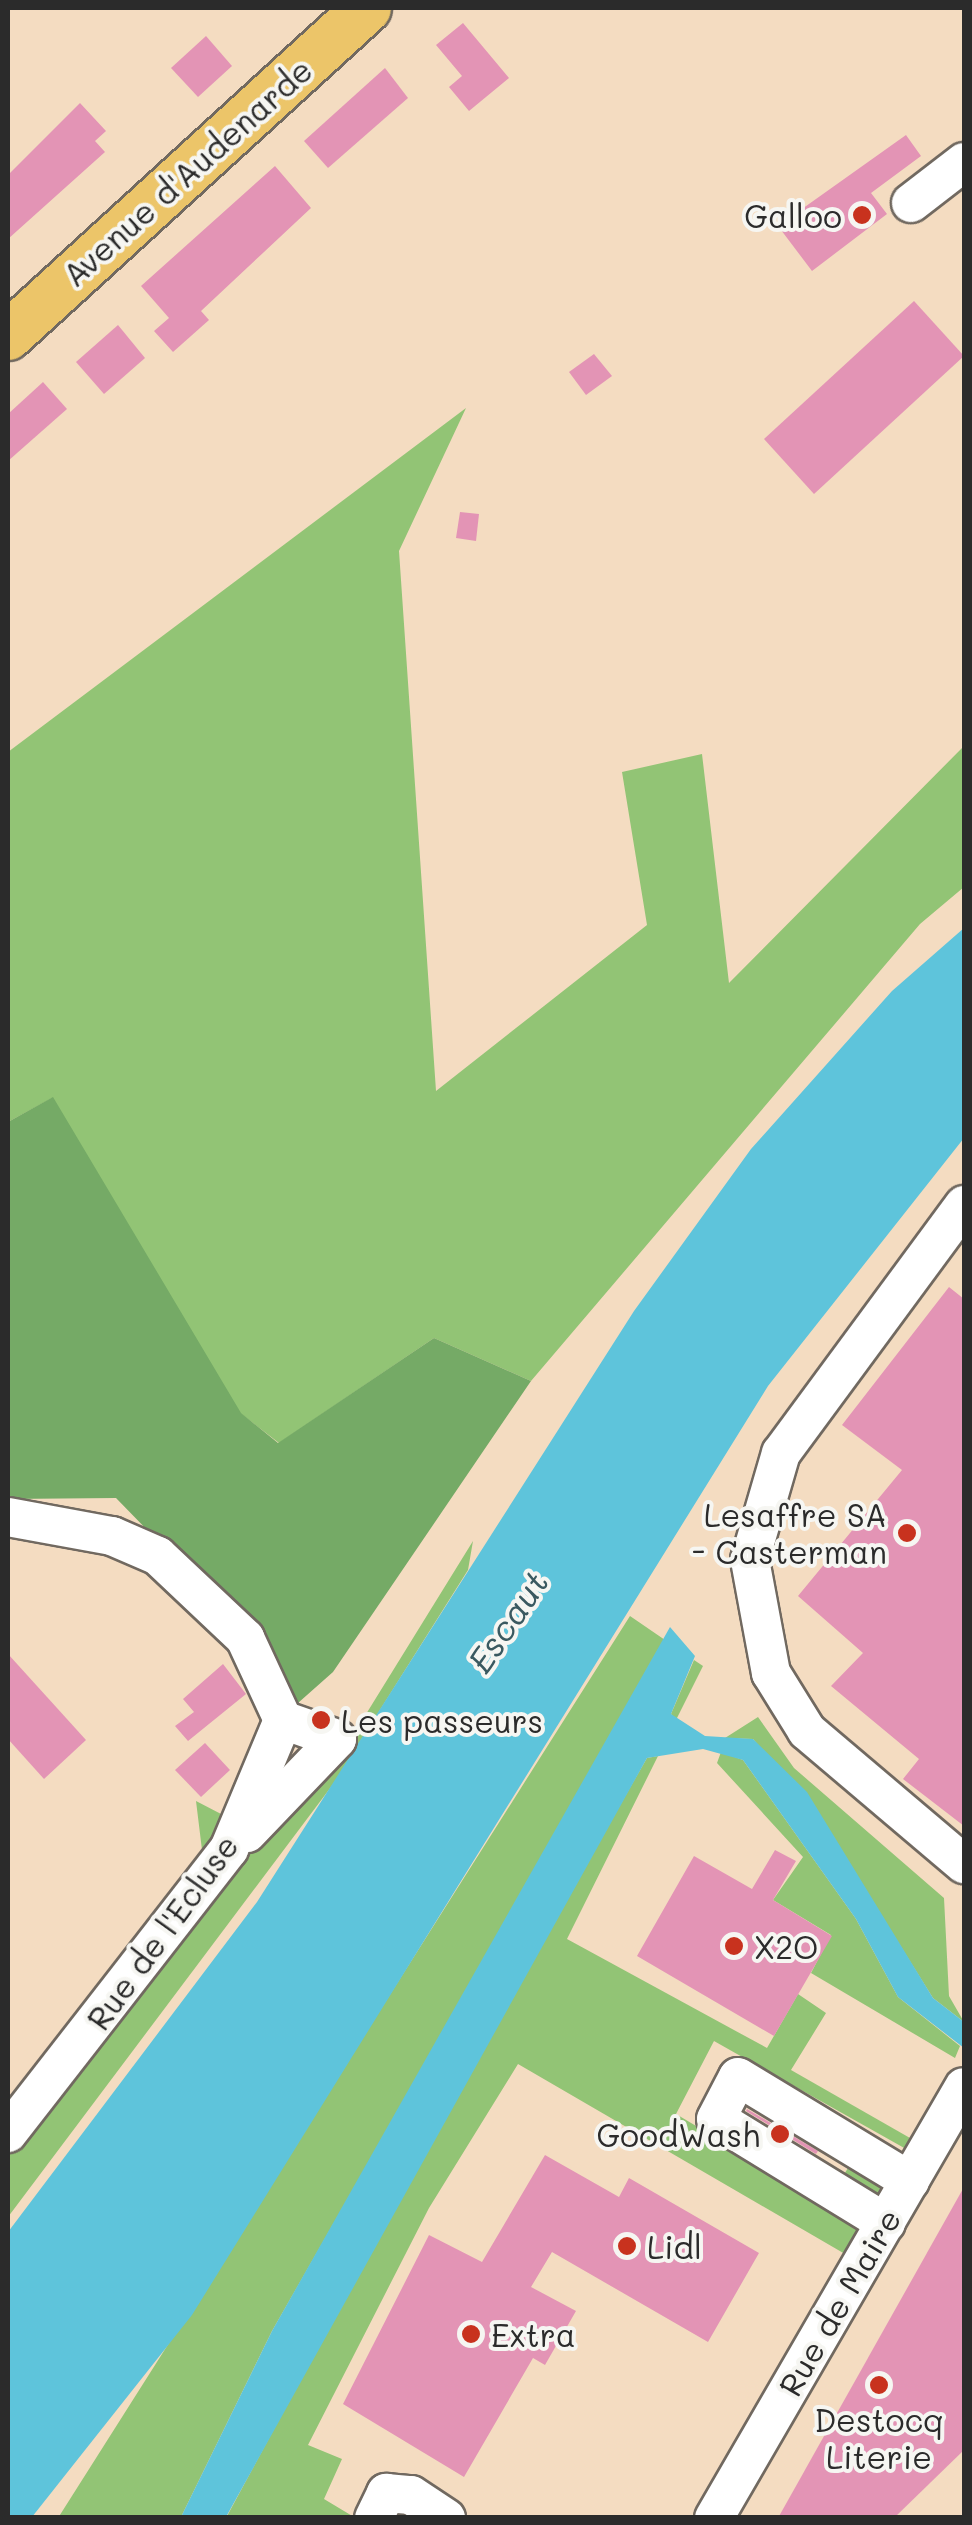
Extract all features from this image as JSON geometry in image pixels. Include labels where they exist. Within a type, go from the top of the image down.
[{"type":"main road","name":"Avenue d'Audenarde","points":[[8,336],[367,8]]},
{"type":"street","points":[[910,202],[964,162]]},
{"type":"street","points":[[964,1205],[837,1366],[762,1499],[750,1560],[755,1616],[771,1673],[807,1732],[964,1864]]},
{"type":"street","points":[[8,1517],[112,1536],[158,1556],[244,1638],[283,1720],[338,1739],[228,1849]]},
{"type":"street","name":"Rue de l'Ecluse","points":[[8,2133],[228,1849],[283,1720]]},
{"type":"street","points":[[886,2222],[716,2118],[738,2077],[910,2180]]},
{"type":"street","name":"Rue de Maire","points":[[714,2518],[964,2087]]},
{"type":"street","points":[[374,2518],[386,2493],[410,2495],[446,2518]]},
{"type":"green space","points":[[466,408],[399,551],[436,1091],[647,925],[622,772],[702,754],[729,983],[964,746],[964,887],[920,924],[531,1381],[434,1338],[279,1443],[231,1406],[52,1098],[8,1122],[8,752]]},
{"type":"green space","points":[[53,1097],[241,1413],[278,1443],[434,1338],[531,1381],[333,1672],[298,1703],[265,1651],[116,1498],[8,1499],[8,1122]]},
{"type":"green space","points":[[473,1541],[468,1570],[334,1783],[8,2217],[8,2101],[202,1850],[196,1801],[223,1815],[350,1740]]},
{"type":"green space","points":[[630,1616],[665,1640],[660,1653],[272,2331],[181,2517],[58,2518]]},
{"type":"green space","points":[[694,1660],[703,1666],[676,1720],[671,1714]]},
{"type":"green space","points":[[758,1717],[794,1768],[944,1898],[949,1996],[964,2022],[933,1998],[822,1821],[753,1739],[725,1738]]},
{"type":"green space","points":[[721,1752],[743,1760],[856,1919],[898,1997],[960,2046],[955,2058],[811,1973],[831,1935],[773,1900],[803,1857],[717,1763]]},
{"type":"green space","points":[[658,1756],[567,1939],[767,2048],[798,1994],[826,2013],[791,2070],[910,2138],[906,2149],[714,2041],[676,2114],[862,2225],[845,2254],[518,2064],[429,2208],[308,2445],[342,2459],[324,2499],[354,2517],[226,2518],[456,2091],[647,1758]]},
{"type":"green space","points":[[851,2163],[884,2182],[874,2201],[840,2181]]},
{"type":"water","name":"Escaut","points":[[964,928],[964,1138],[768,1386],[192,2315],[32,2517],[8,2517],[8,2232],[257,1902],[634,1311],[751,1149],[892,991]]},
{"type":"water","points":[[670,1627],[695,1656],[671,1714],[705,1736],[753,1739],[807,1792],[933,1998],[964,2022],[964,2048],[898,1997],[856,1919],[743,1760],[703,1749],[647,1758],[226,2517],[181,2517],[272,2331]]},
{"type":"building","points":[[463,23],[509,78],[469,111],[449,87],[462,76],[436,45]]},
{"type":"building","points":[[206,36],[232,66],[198,97],[171,68]]},
{"type":"building","points":[[385,68],[408,98],[328,168],[304,141]]},
{"type":"building","points":[[80,103],[106,131],[95,141],[105,152],[8,239],[8,175]]},
{"type":"building","points":[[906,135],[921,156],[871,193],[887,214],[812,271],[778,226]]},
{"type":"building","points":[[275,166],[311,208],[201,311],[209,320],[173,352],[154,331],[169,318],[141,286]]},
{"type":"building","points":[[914,301],[964,356],[814,494],[764,439]]},
{"type":"building","points":[[118,325],[145,358],[104,394],[76,362]]},
{"type":"building","points":[[594,354],[612,376],[586,395],[569,372]]},
{"type":"building","points":[[43,382],[67,409],[8,461],[8,414]]},
{"type":"building","points":[[460,512],[479,514],[476,541],[456,538]]},
{"type":"building","name":"Lesaffre SA - Casterman","points":[[949,1287],[964,1299],[964,1826],[903,1779],[919,1759],[831,1686],[863,1653],[798,1596],[902,1470],[842,1425]]},
{"type":"building","points":[[8,1654],[86,1740],[44,1779],[8,1739]]},
{"type":"building","points":[[223,1664],[246,1694],[188,1741],[175,1726],[194,1712],[183,1699]]},
{"type":"building","points":[[205,1743],[230,1770],[201,1797],[175,1770]]},
{"type":"building","name":"X2O","points":[[775,1850],[796,1861],[773,1900],[832,1936],[774,2036],[637,1956],[694,1856],[752,1889]]},
{"type":"building","points":[[747,2109],[818,2151],[816,2154]]},
{"type":"building","points":[[545,2155],[619,2197],[629,2178],[759,2253],[708,2342],[552,2252],[531,2287],[576,2311],[545,2365],[533,2358],[464,2477],[343,2404],[429,2235],[482,2262]]},
{"type":"building","points":[[964,2187],[964,2450],[894,2518],[778,2518]]},
{"type":"place","name":"Galloo","points":[[862,215]]},
{"type":"place","name":"Lesaffre SA - Casterman","points":[[907,1533]]},
{"type":"place","name":"Les passeurs","points":[[321,1720]]},
{"type":"place","name":"X2O","points":[[734,1946]]},
{"type":"place","name":"GoodWash","points":[[780,2134]]},
{"type":"place","name":"Lidl","points":[[627,2246]]},
{"type":"place","name":"Extra","points":[[471,2334]]},
{"type":"place","name":"Destocq Literie","points":[[879,2385]]}]
